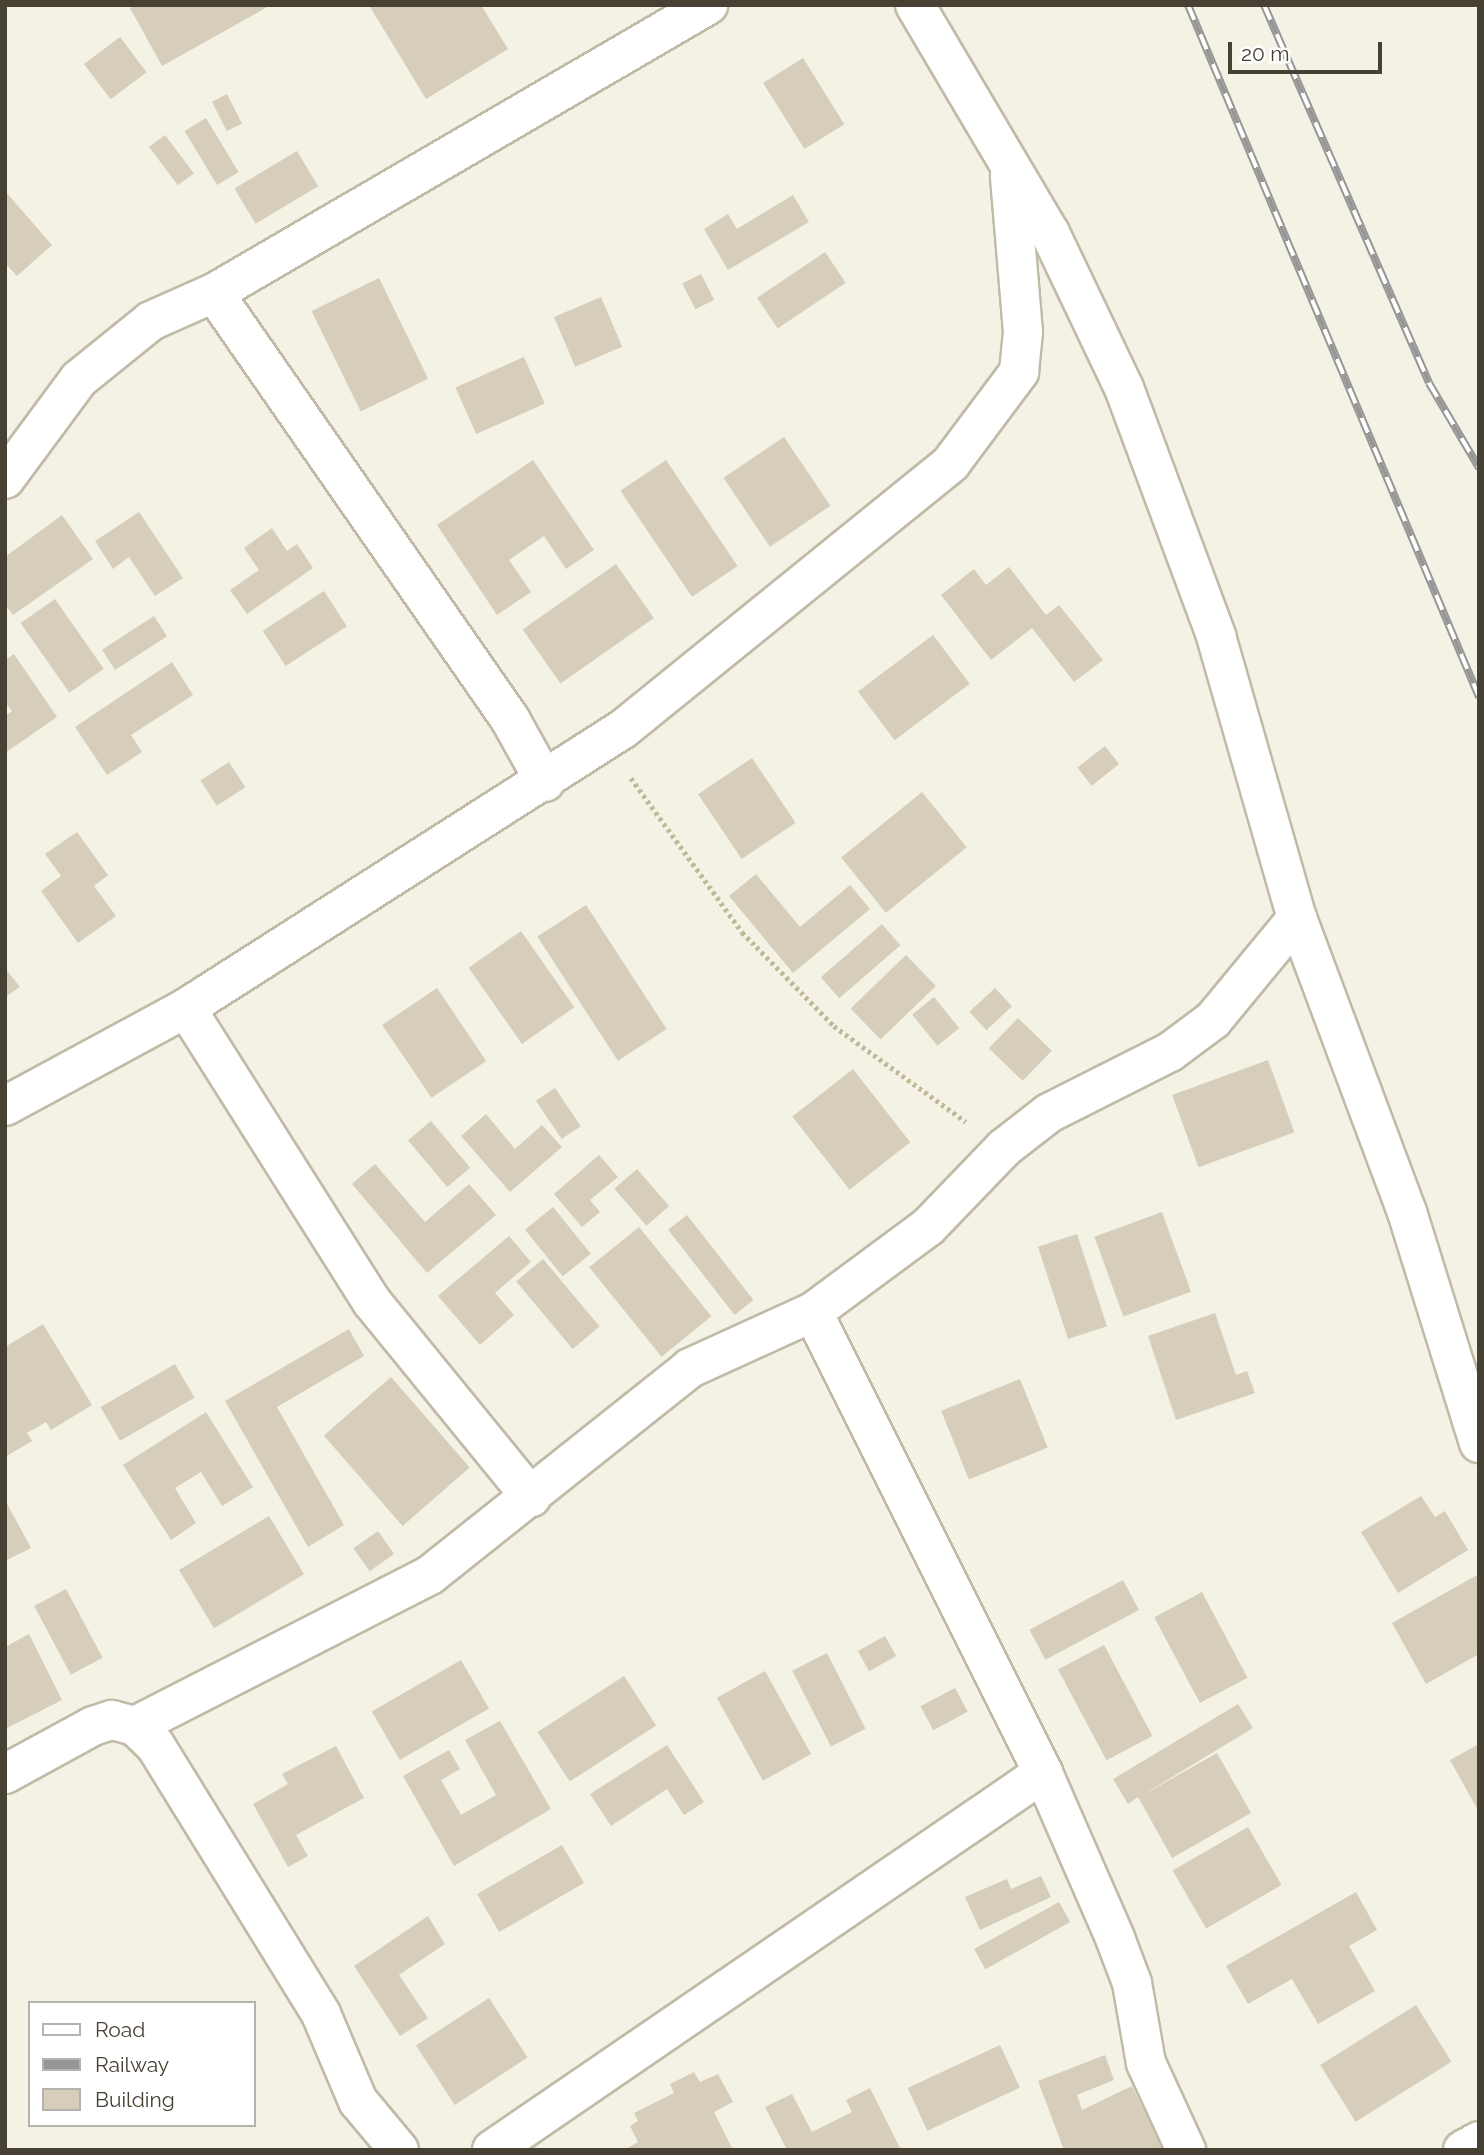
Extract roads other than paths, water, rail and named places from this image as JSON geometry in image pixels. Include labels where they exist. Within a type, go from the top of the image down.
[{"type":"street","points":[[5,479],[79,379],[108,352],[150,321],[214,293],[708,5]]},
{"type":"street","points":[[915,5],[1009,170],[1050,233],[1124,388],[1216,636],[1297,918],[1407,1212],[1479,1443]]},
{"type":"street","points":[[5,1106],[186,1008],[545,782],[607,740],[951,463],[1002,399],[1019,372],[1023,332],[1009,170]]},
{"type":"street","points":[[214,293],[510,719],[545,782]]},
{"type":"street","points":[[135,1726],[430,1575],[690,1368],[813,1312],[928,1227],[1004,1148],[1049,1113],[1170,1052],[1213,1020],[1297,918]]},
{"type":"street","points":[[186,1008],[372,1302],[531,1497]]},
{"type":"street","points":[[813,1312],[1043,1773],[1115,1938],[1132,1983],[1146,2063],[1186,2150]]},
{"type":"street","points":[[5,1774],[93,1726],[112,1720],[135,1726],[155,1745],[320,2014],[358,2101],[399,2150]]},
{"type":"street","points":[[492,2150],[1043,1773]]},
{"type":"street","points":[[1463,2150],[1479,2141]]},
{"type":"railway","points":[[1188,5],[1479,697]]},
{"type":"railway","points":[[1264,5],[1429,383],[1479,468]]}]
